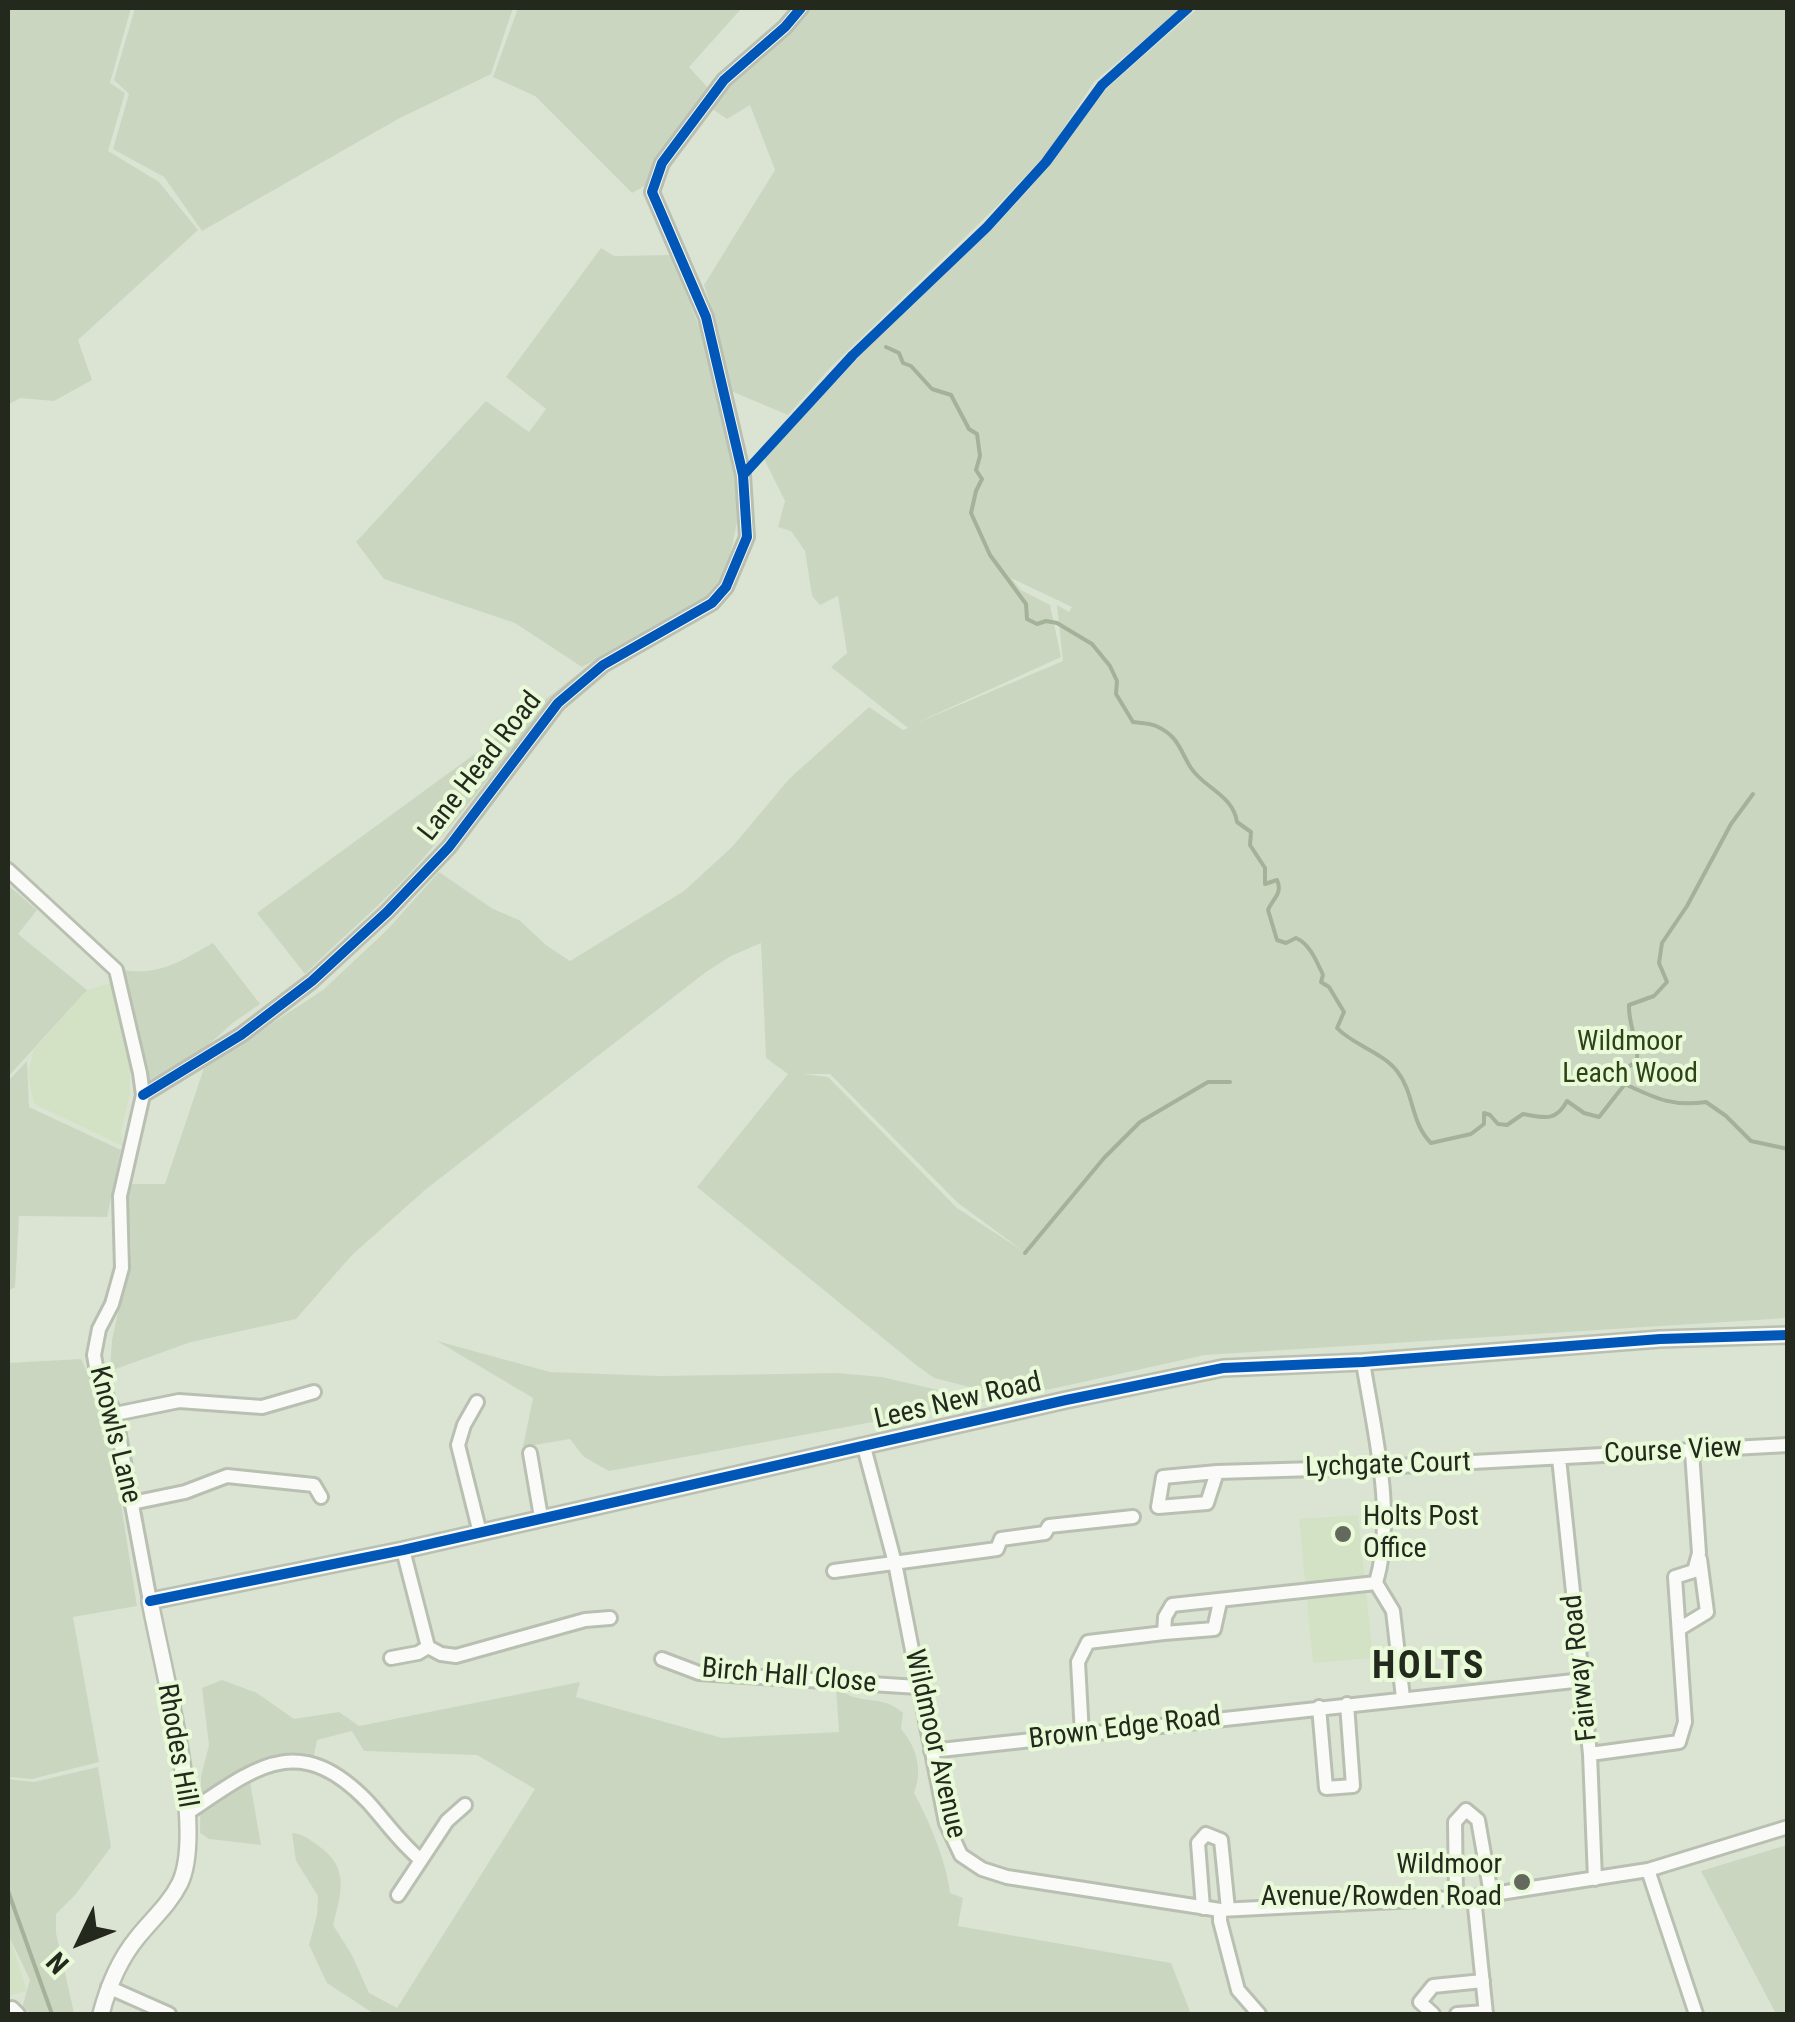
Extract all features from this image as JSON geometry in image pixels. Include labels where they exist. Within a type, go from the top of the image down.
[{"type":"street","name":"Lane Head Road","points":[[143,1095],[241,1034],[312,981],[387,912],[449,847],[558,703],[603,665],[712,603],[726,587],[747,538],[742,475],[706,317],[652,192],[662,163],[724,80],[801,8]]},
{"type":"street","points":[[8,870],[116,970],[143,1095]]},
{"type":"street","name":"Knowls Lane","points":[[143,1095],[122,1181],[122,1268],[112,1304],[99,1329],[94,1355],[98,1378],[115,1414],[150,1601]]},
{"type":"street","name":"Lees New Road","points":[[150,1601],[403,1550],[1224,1368],[1363,1362],[1660,1338],[1788,1334]]},
{"type":"street","points":[[1363,1362],[1380,1467],[1385,1554],[1376,1583],[1393,1611],[1404,1698]]},
{"type":"street","points":[[115,1414],[179,1401],[262,1408],[314,1392]]},
{"type":"street","points":[[478,1402],[458,1445],[480,1533]]},
{"type":"street","name":"Course View","points":[[1559,1458],[1788,1445]]},
{"type":"street","name":"Wildmoor Avenue","points":[[864,1447],[896,1563],[931,1751],[952,1838],[970,1863],[1023,1880],[1224,1909],[1474,1897],[1648,1870],[1788,1827]]},
{"type":"street","points":[[1679,1630],[1708,1612],[1699,1553],[1692,1452]]},
{"type":"street","points":[[530,1453],[541,1517]]},
{"type":"street","name":"Lychgate Court","points":[[1217,1472],[1207,1503],[1158,1507],[1163,1477],[1217,1472],[1559,1458]]},
{"type":"street","name":"Fairway Road","points":[[1559,1458],[1590,1754],[1595,1879]]},
{"type":"street","points":[[132,1503],[240,1475],[314,1485],[321,1498]]},
{"type":"street","points":[[834,1571],[998,1549],[1000,1539],[1045,1533],[1049,1526],[1132,1517]]},
{"type":"street","points":[[403,1550],[428,1647],[441,1654],[456,1656],[585,1620],[610,1618]]},
{"type":"street","points":[[1590,1754],[1679,1742],[1685,1722],[1676,1576],[1694,1571],[1699,1553]]},
{"type":"street","points":[[1164,1633],[1165,1617],[1172,1605],[1376,1583]]},
{"type":"street","name":"Rhodes Hill","points":[[101,2014],[108,1987],[126,1953],[159,1916],[182,1878],[188,1859],[190,1812],[150,1601]]},
{"type":"street","points":[[1082,1735],[1078,1662],[1088,1642],[1214,1629],[1220,1602]]},
{"type":"street","points":[[390,1658],[428,1647]]},
{"type":"street","name":"Birch Hall Close","points":[[662,1659],[699,1673],[918,1687]]},
{"type":"street","name":"Brown Edge Road","points":[[931,1751],[1583,1680]]},
{"type":"street","points":[[1319,1707],[1326,1788],[1353,1786],[1347,1704]]},
{"type":"street","points":[[190,1812],[250,1772],[275,1762],[316,1764],[339,1776],[369,1804],[401,1844],[422,1860]]},
{"type":"street","points":[[398,1895],[447,1820],[465,1806]]},
{"type":"street","points":[[1456,1898],[1455,1822],[1466,1810],[1478,1820],[1490,1894]]},
{"type":"street","points":[[1203,1908],[1198,1843],[1206,1834],[1221,1840],[1224,1909],[1220,1921],[1238,1990],[1260,2014]]},
{"type":"street","points":[[1648,1870],[1696,2014]]},
{"type":"street","points":[[1457,2014],[1486,2013],[1474,1897]]},
{"type":"street","points":[[1433,2014],[1420,2002],[1433,1986],[1482,1981]]},
{"type":"street","points":[[108,1987],[169,2014]]},
{"type":"shaded area","points":[[115,982],[130,1064],[130,1094],[121,1131],[123,1146],[34,1104],[28,1075],[33,1051],[87,990]]},
{"type":"shaded area","points":[[1358,1515],[1373,1658],[1313,1663],[1299,1519]]},
{"type":"shaded area","points":[[8,1931],[27,1991],[8,1996]]},
{"type":"green space","points":[[8,8],[131,8],[110,83],[125,93],[108,151],[159,182],[198,230],[78,340],[92,380],[54,401],[20,398],[8,405]]},
{"type":"green space","points":[[135,8],[513,8],[491,74],[398,119],[202,231],[164,177],[113,149],[129,94],[114,80]]},
{"type":"green space","points":[[518,8],[742,8],[689,67],[709,89],[648,184],[632,193],[535,96],[493,77]]},
{"type":"green space","points":[[809,8],[1182,8],[1094,82],[1047,153],[831,367],[788,415],[731,391],[704,285],[775,170],[750,105],[727,119],[711,108],[728,86]]},
{"type":"green space","name":"Wildmoor Leach Wood","points":[[1198,8],[1787,8],[1787,1318],[1205,1355],[1051,1389],[1001,1395],[934,1378],[697,1187],[788,1074],[766,1058],[761,943],[706,972],[425,1190],[352,1255],[296,1319],[191,1342],[110,1371],[112,1340],[131,1253],[127,1184],[165,1184],[204,1068],[323,990],[388,929],[439,872],[493,909],[519,920],[570,961],[684,891],[732,847],[789,779],[869,707],[903,730],[908,728],[831,667],[847,653],[838,596],[820,605],[812,596],[805,551],[791,531],[778,527],[785,501],[764,459],[868,347],[998,223],[1107,88]],"holes":[[[1011,578],[1072,607],[1069,612],[1057,605],[1063,661],[912,725],[1061,657],[1050,605],[1021,590]],[[803,1074],[830,1074],[958,1203],[1023,1251],[957,1208],[828,1077]]]},
{"type":"green space","points":[[601,248],[614,256],[671,255],[704,339],[741,503],[723,576],[701,602],[582,667],[515,623],[384,579],[356,542],[486,401],[529,432],[546,409],[506,377]]},
{"type":"green space","points":[[578,674],[420,862],[305,974],[257,913]]},
{"type":"green space","points":[[8,885],[37,910],[18,934],[87,990],[8,1077]]},
{"type":"green space","points":[[213,943],[260,1004],[199,1053],[147,1081],[122,970],[159,969]]},
{"type":"green space","points":[[27,1061],[29,1107],[121,1150],[107,1217],[19,1216],[15,1287],[8,1291],[8,1081]]},
{"type":"green space","points":[[437,1341],[550,1372],[660,1376],[837,1373],[882,1377],[986,1401],[609,1471],[584,1457],[570,1439],[523,1447],[533,1398]]},
{"type":"green space","points":[[81,1359],[107,1415],[137,1606],[73,1617],[99,1762],[32,1779],[8,1777],[8,1363]]},
{"type":"green space","points":[[222,1680],[257,1693],[294,1719],[339,1712],[359,1726],[580,1682],[576,1697],[722,1738],[839,1732],[836,1687],[854,1697],[886,1703],[903,1713],[901,1729],[915,1751],[918,1768],[914,1793],[936,1842],[950,1893],[963,1898],[958,1926],[1171,1963],[1191,2014],[374,2014],[327,1983],[309,1945],[318,1896],[296,1861],[292,1833],[310,1840],[336,1864],[341,1883],[333,1925],[369,1993],[397,2008],[535,1789],[477,1755],[364,1751],[352,1731],[317,1740],[311,1770],[282,1767],[249,1776],[261,1845],[209,1839],[200,1833],[201,1777],[209,1745],[202,1688]]},
{"type":"green space","points":[[98,1767],[111,1847],[56,1914],[56,1933],[74,2013],[33,2014],[22,2008],[30,1980],[8,1934],[8,1779],[34,1782]]},
{"type":"green space","points":[[1787,1845],[1787,2014],[1776,2014],[1701,1871]]},
{"type":"waterway","points":[[886,347],[899,353],[903,363],[911,366],[932,389],[951,395],[969,429],[977,434],[980,456],[976,470],[982,479],[971,513],[990,555],[1026,604],[1027,619],[1037,624],[1057,623],[1092,644],[1110,666],[1117,681],[1116,694],[1133,722],[1154,725],[1170,734],[1191,768],[1224,798],[1237,822],[1251,832],[1250,845],[1265,868],[1265,884],[1277,880],[1279,885],[1268,910],[1277,940],[1286,943],[1296,938],[1309,949],[1323,975],[1321,982],[1329,987],[1344,1012],[1337,1028],[1397,1071],[1419,1126],[1431,1143],[1471,1134],[1484,1124],[1484,1113],[1498,1124],[1507,1125],[1523,1114],[1554,1115],[1567,1101],[1584,1113],[1599,1117],[1625,1084],[1628,1067],[1637,1061],[1629,1005],[1654,996],[1667,982],[1659,963],[1662,943],[1687,906],[1731,824],[1753,794]]},
{"type":"waterway","points":[[1025,1253],[1104,1158],[1140,1122],[1208,1082],[1230,1082]]},
{"type":"waterway","points":[[1625,1084],[1664,1100],[1706,1102],[1751,1141],[1788,1149]]},
{"type":"waterway","points":[[8,1891],[52,2014]]},
{"type":"cycle path","points":[[143,1095],[241,1035],[312,981],[387,912],[449,847],[558,703],[603,665],[712,603],[726,587],[747,537],[743,475],[706,317],[652,192],[662,163],[724,80],[801,8]]},
{"type":"cycle path","points":[[743,475],[853,355],[987,227],[1046,162],[1102,85],[1188,8]]},
{"type":"cycle path","points":[[150,1601],[403,1550],[1223,1368],[1363,1362],[1660,1339],[1788,1335]]},
{"type":"place","name":"Holts Post Office","points":[[1343,1534]]},
{"type":"place","name":"Wildmoor Avenue/Rowden Road","points":[[1522,1882]]},
{"type":"district","name":"HOLTS","points":[[1429,1668]]}]
